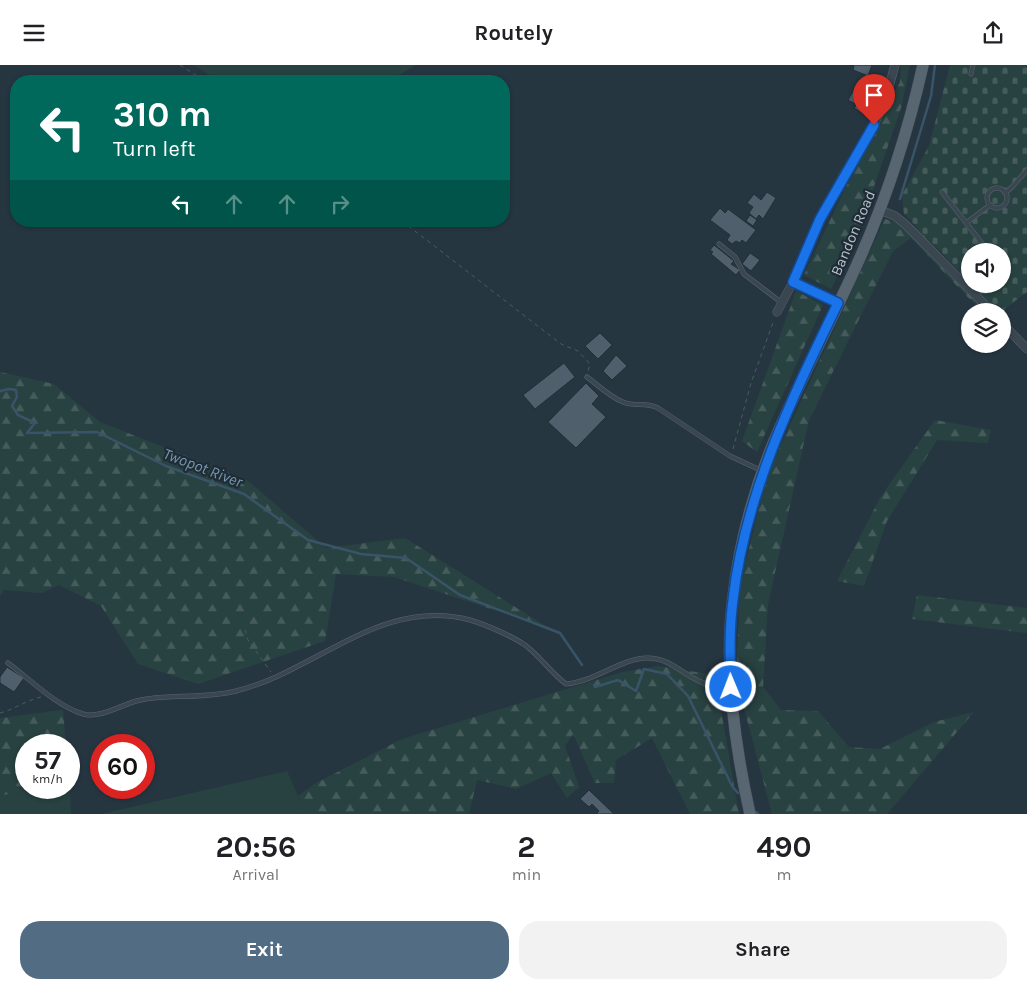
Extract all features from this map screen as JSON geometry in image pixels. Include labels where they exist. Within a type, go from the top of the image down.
[{"type":"main road","name":"Bandon Road","points":[[750,814],[743,783],[731,687],[730,635],[733,599],[747,523],[775,440],[859,260],[880,210],[908,124],[923,65]]},
{"type":"street","points":[[777,312],[793,282],[820,219],[843,176],[868,137],[885,101],[895,65]]},
{"type":"street","points":[[880,210],[895,216],[906,225],[983,303]]},
{"type":"street","points":[[793,282],[838,303]]},
{"type":"street","points":[[1011,332],[1027,349]]},
{"type":"lane","points":[[971,74],[973,65]]},
{"type":"lane","points":[[1005,193],[1027,169]]},
{"type":"lane","points":[[1000,189],[1005,193],[1007,197],[1003,206],[998,208],[990,205],[987,197],[990,191],[1000,189]]},
{"type":"lane","points":[[942,192],[982,243]]},
{"type":"lane","points":[[966,223],[990,205]]},
{"type":"lane","points":[[720,244],[735,257],[744,274],[782,303]]},
{"type":"lane","points":[[586,377],[622,402],[658,407],[730,456],[763,471]]},
{"type":"lane","points":[[8,663],[49,695],[72,709],[85,715],[98,714],[138,700],[150,698],[204,696],[236,691],[274,677],[387,623],[412,616],[439,615],[470,620],[491,628],[524,645],[566,684],[579,683],[645,658],[663,660],[698,681],[713,686],[731,687]]},
{"type":"path","points":[[180,65],[196,75]]},
{"type":"path","points":[[410,227],[561,344],[578,351],[590,364],[586,377]]},
{"type":"path","points":[[734,448],[752,383],[777,312]]},
{"type":"path","points":[[245,630],[248,639],[274,677]]},
{"type":"path","points":[[0,713],[13,709],[31,699],[49,695]]},
{"type":"green space","points":[[194,65],[416,65],[399,75],[210,75]]},
{"type":"green space","points":[[901,65],[910,65],[901,108],[859,230],[831,289],[804,275],[844,191],[900,82]]},
{"type":"green space","points":[[950,65],[1027,65],[1027,292],[1011,304],[990,303],[980,293],[1011,293],[1011,243],[961,243],[961,273],[904,214],[902,195],[929,146]]},
{"type":"green space","points":[[885,219],[919,229],[961,277],[961,290],[911,238],[893,251],[809,420],[768,604],[763,687],[781,710],[818,711],[849,747],[880,749],[934,722],[974,712],[887,814],[772,814],[736,678],[740,586],[767,475]]},
{"type":"green space","points":[[796,291],[823,305],[757,452],[742,441]]},
{"type":"green space","points":[[964,293],[975,293],[984,303],[973,303]]},
{"type":"green space","points":[[0,372],[54,384],[100,422],[247,480],[326,548],[405,538],[549,628],[394,577],[336,574],[325,641],[198,684],[138,664],[101,606],[59,585],[42,593],[4,590],[0,596]]},
{"type":"green space","points":[[935,420],[991,430],[988,443],[937,440],[887,521],[864,586],[837,581],[881,496]]},
{"type":"green space","points":[[917,595],[1027,608],[1027,633],[912,619]]},
{"type":"green space","points":[[658,666],[715,675],[739,814],[690,814],[652,738],[616,760],[614,783],[595,783],[573,734],[565,746],[579,787],[567,798],[551,773],[516,789],[477,780],[469,814],[300,814],[298,796],[316,783],[402,739],[623,672]]},
{"type":"green space","points":[[63,710],[65,734],[15,734],[15,793],[0,796],[0,718]]},
{"type":"green space","points":[[287,771],[298,796],[300,814],[101,814]]},
{"type":"green space","points":[[15,793],[15,799],[70,799],[71,814],[0,814],[0,796]]},
{"type":"building","points":[[851,65],[872,65],[868,76],[853,70],[854,66]]},
{"type":"building","points":[[856,86],[874,97],[863,114],[854,108],[857,105],[848,100]]},
{"type":"building","points":[[767,192],[776,198],[763,219],[759,215],[756,219],[749,213],[753,207],[747,203],[754,194],[761,200]]},
{"type":"building","points":[[720,208],[725,213],[728,209],[756,230],[746,243],[742,240],[740,243],[736,241],[732,244],[727,240],[730,235],[710,220]]},
{"type":"building","points":[[750,215],[757,220],[753,226],[746,221]]},
{"type":"building","points":[[714,245],[734,261],[731,264],[740,270],[736,275],[711,254],[713,252],[710,250]]},
{"type":"building","points":[[750,253],[760,260],[751,271],[742,264]]},
{"type":"building","points":[[600,333],[612,345],[598,359],[585,346]]},
{"type":"building","points":[[616,355],[627,366],[612,380],[603,371]]},
{"type":"building","points":[[564,363],[575,377],[535,409],[523,395]]},
{"type":"building","points":[[586,383],[599,396],[592,404],[606,417],[576,448],[548,422]]},
{"type":"building","points":[[7,667],[24,678],[14,692],[0,683],[0,677]]},
{"type":"building","points":[[589,790],[614,814],[596,814],[599,811],[592,804],[589,807],[580,799]]},
{"type":"waterway","points":[[900,199],[931,96],[935,65]]},
{"type":"waterway","name":"Twopot River","points":[[0,391],[16,390],[17,397],[12,406],[18,415],[35,423],[27,433],[97,432],[166,466],[244,494],[308,540],[361,554],[406,558],[460,595],[560,633],[582,665]]},
{"type":"waterway","name":"Twopot River","points":[[594,685],[595,687],[618,680],[636,691],[644,669],[667,674],[688,696],[732,786],[738,793]]},
{"type":"route","points":[[731,687],[730,635],[733,599],[738,563],[747,523],[759,482],[775,440],[838,303],[793,282],[820,219],[874,125]]}]
